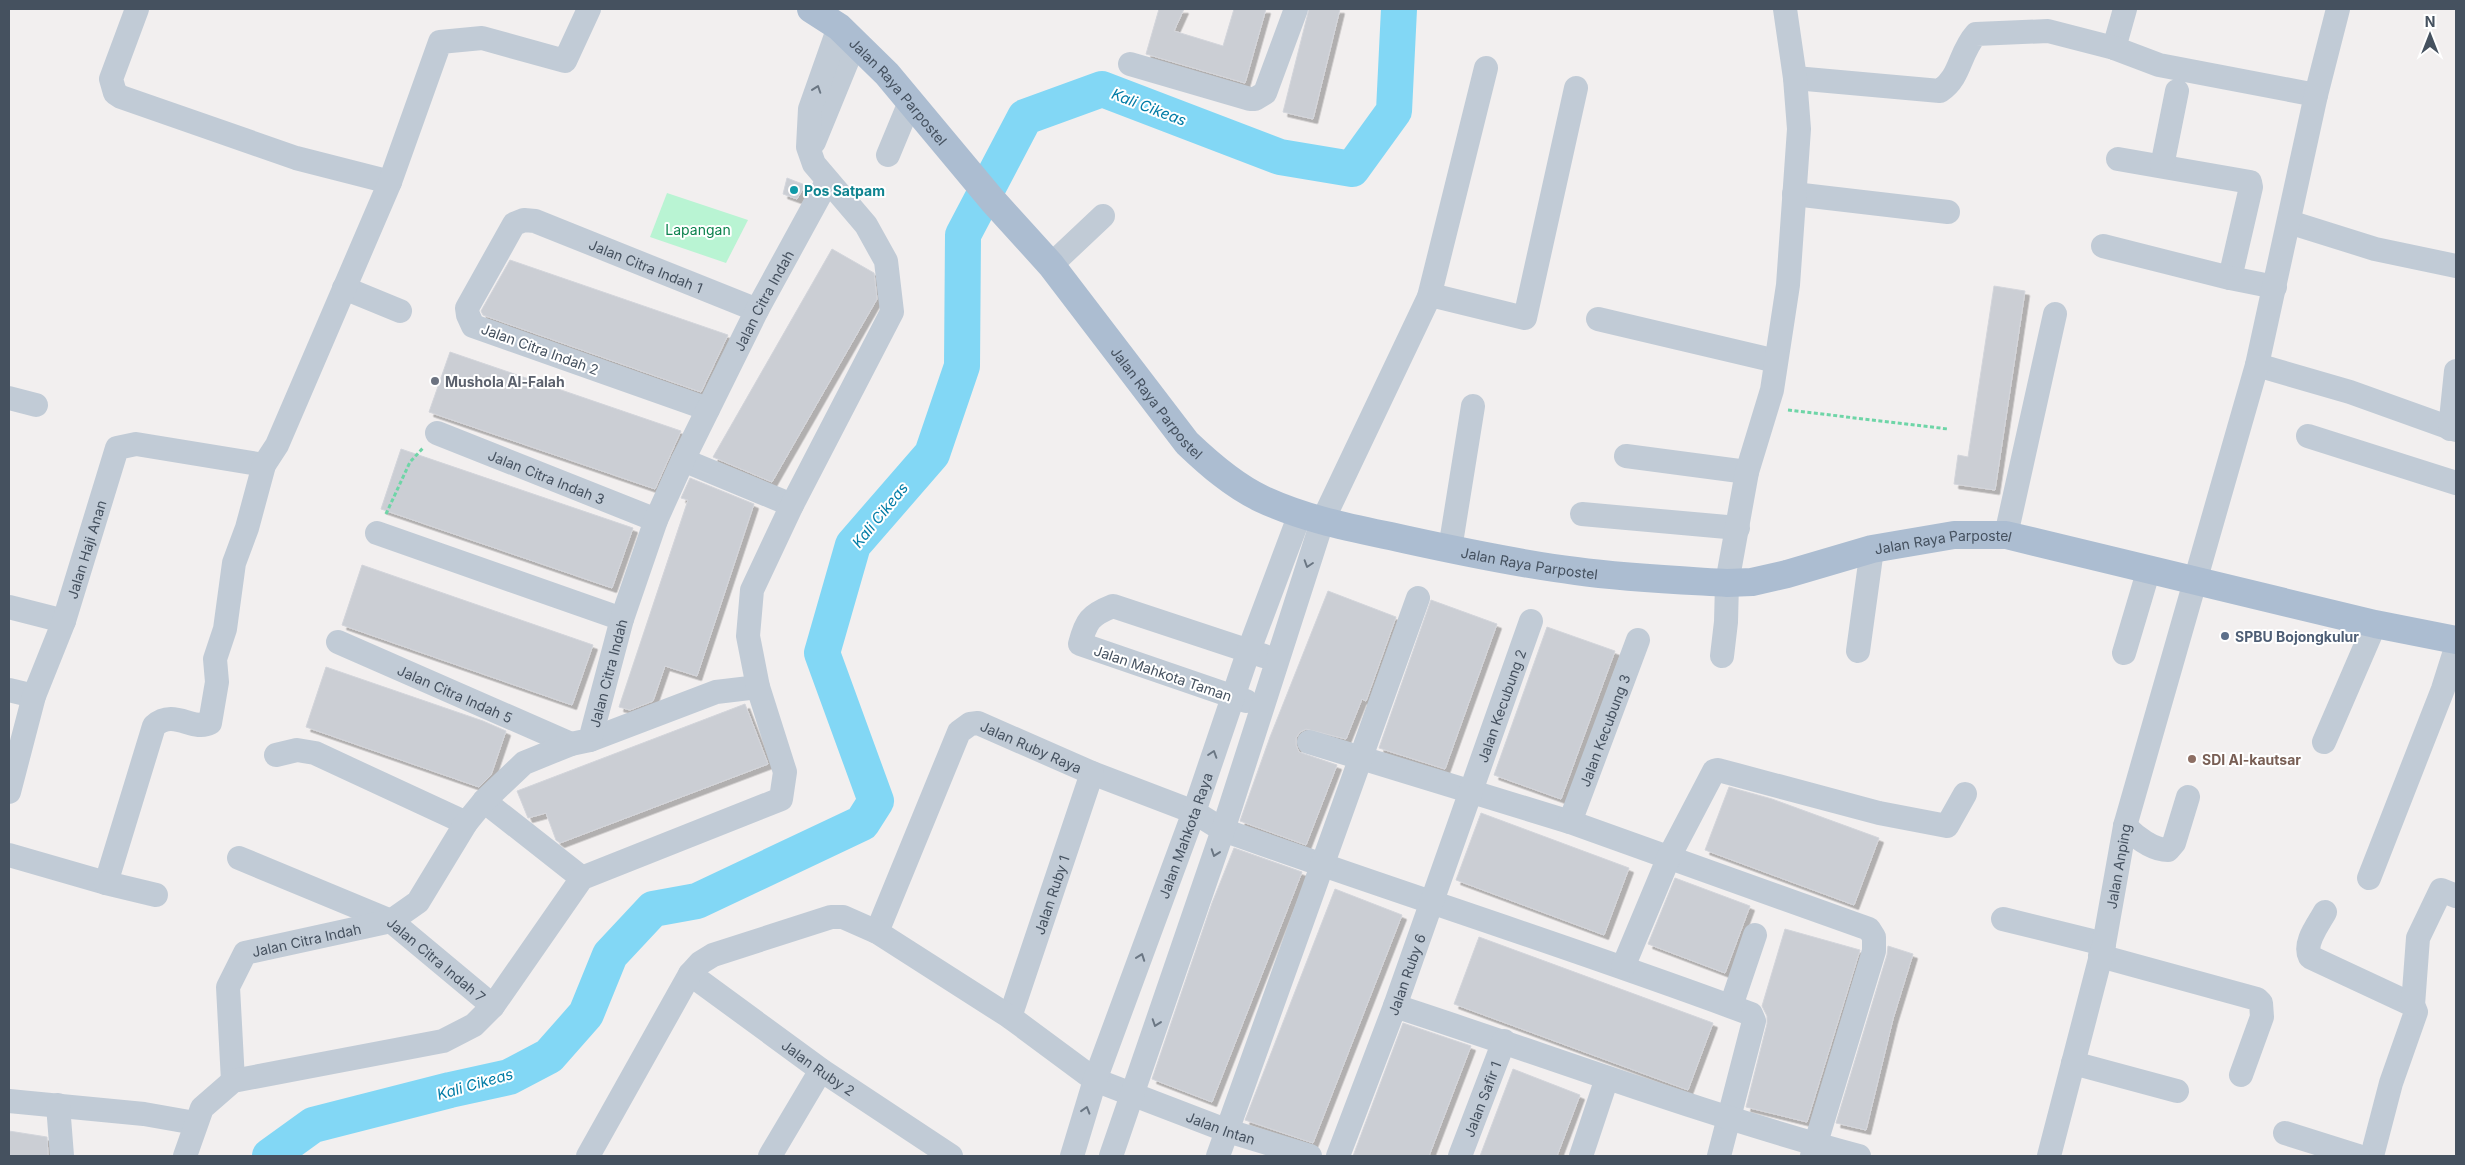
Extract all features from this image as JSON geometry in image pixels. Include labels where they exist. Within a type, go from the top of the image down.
[{"type":"main road","name":"Jalan Raya Parpostel","points":[[811,9],[847,35],[887,74],[993,201],[1051,265],[1187,443],[1208,463],[1261,499],[1311,518],[1450,549],[1575,571],[1727,583],[1752,582],[1788,574],[1872,549],[1954,535],[2006,535],[2376,624],[2456,640]]},
{"type":"street","points":[[138,9],[111,79],[115,93],[121,97],[296,158],[390,182]]},
{"type":"street","points":[[106,883],[154,726],[160,720],[169,719],[202,725],[210,723],[217,682],[215,659],[225,629],[230,580],[264,465],[277,445],[390,182],[440,42],[482,38],[566,61],[589,9]]},
{"type":"street","points":[[1130,64],[1255,99],[1265,93],[1296,9]]},
{"type":"street","points":[[1722,656],[1726,622],[1727,583],[1748,472],[1768,408],[1788,285],[1799,129],[1796,78],[1785,9]]},
{"type":"street","points":[[2114,48],[2125,9]]},
{"type":"street","name":"Jalan Anping","points":[[2049,1156],[2102,950],[2125,826],[2257,365],[2316,95],[2338,9]]},
{"type":"street","points":[[1796,78],[1940,91],[1950,84],[1966,45],[1976,34],[2048,31],[2114,48],[2159,65],[2316,95]]},
{"type":"street","points":[[185,1156],[195,1123],[202,1108],[233,1081],[443,1041],[474,1025],[493,1006],[582,878],[781,799],[785,772],[758,687],[748,636],[752,590],[792,505],[892,312],[886,261],[866,225],[827,182],[810,154],[847,35]]},
{"type":"street","points":[[1111,1156],[1223,830],[1278,661],[1311,518],[1429,297],[1486,68]]},
{"type":"street","points":[[1429,297],[1439,297],[1525,318],[1576,88]]},
{"type":"street","points":[[2162,166],[2177,91]]},
{"type":"street","points":[[888,155],[910,102]]},
{"type":"street","points":[[2118,159],[2250,182],[2230,278]]},
{"type":"street","name":"Jalan Citra Indah","points":[[233,1081],[228,987],[245,953],[391,921],[418,902],[466,823],[484,801],[524,763],[581,742],[656,520],[683,460],[757,310],[827,182]]},
{"type":"street","points":[[1794,194],[1948,212]]},
{"type":"street","points":[[1051,265],[1103,216]]},
{"type":"street","name":"Jalan Citra Indah 2","points":[[535,221],[524,220],[514,224],[467,308],[473,326],[708,409]]},
{"type":"street","name":"Jalan Citra Indah 1","points":[[535,221],[757,310]]},
{"type":"street","points":[[2289,222],[2376,249],[2456,266]]},
{"type":"street","points":[[2103,246],[2230,278],[2275,287]]},
{"type":"street","points":[[344,288],[400,311]]},
{"type":"street","points":[[2006,535],[2055,314]]},
{"type":"street","points":[[1598,319],[1776,361]]},
{"type":"street","points":[[2257,365],[2350,392],[2453,430],[2456,371]]},
{"type":"street","points":[[9,398],[36,405]]},
{"type":"street","points":[[1450,549],[1473,406]]},
{"type":"street","name":"Jalan Citra Indah 3","points":[[437,433],[656,520]]},
{"type":"street","points":[[2308,436],[2456,482]]},
{"type":"street","name":"Jalan Haji Anan","points":[[9,792],[34,696],[64,621],[117,448],[136,444],[264,465]]},
{"type":"street","points":[[1626,456],[1748,472]]},
{"type":"street","points":[[683,460],[792,505]]},
{"type":"street","points":[[1582,514],[1738,528]]},
{"type":"street","name":"Jalan Mahkota Raya","points":[[1072,1156],[1095,1080],[1194,812],[1249,650],[1311,518]]},
{"type":"street","points":[[377,533],[622,619]]},
{"type":"street","points":[[1858,651],[1872,549]]},
{"type":"street","points":[[2124,653],[2149,569]]},
{"type":"street","points":[[1218,1156],[1418,598]]},
{"type":"street","name":"Jalan Mahkota Taman","points":[[1262,707],[1080,644],[1085,624],[1101,611],[1113,606],[1278,661]]},
{"type":"street","points":[[9,607],[64,621]]},
{"type":"street","name":"Jalan Kecubung 2","points":[[1470,790],[1531,621]]},
{"type":"street","points":[[2324,742],[2376,624]]},
{"type":"street","name":"Jalan Kecubung 3","points":[[1570,822],[1638,640]]},
{"type":"street","name":"Jalan Citra Indah 5","points":[[338,642],[581,742]]},
{"type":"street","points":[[2369,878],[2444,689],[2456,648]]},
{"type":"street","points":[[581,742],[716,692],[758,687]]},
{"type":"street","points":[[9,690],[34,696]]},
{"type":"street","name":"Jalan Ruby Raya","points":[[877,932],[959,732],[964,727],[978,723],[1092,773],[1194,812],[1223,830],[1430,903],[1623,967],[1752,1014],[1754,1021],[1729,1117]]},
{"type":"street","points":[[1309,742],[1570,822],[1868,929],[1874,937],[1874,951],[1814,1150]]},
{"type":"street","points":[[276,755],[297,750],[315,753],[466,823]]},
{"type":"street","points":[[1623,967],[1669,857],[1710,775],[1718,770],[1879,813],[1947,826],[1965,794]]},
{"type":"street","name":"Jalan Ruby 1","points":[[1010,1017],[1092,773]]},
{"type":"street","name":"Jalan Ruby 6","points":[[1338,1156],[1395,1006],[1470,790]]},
{"type":"street","points":[[2125,826],[2135,836],[2162,850],[2168,850],[2174,843],[2188,797]]},
{"type":"street","points":[[484,801],[582,878]]},
{"type":"street","points":[[9,855],[106,883],[156,895]]},
{"type":"street","name":"Jalan Citra Indah 7","points":[[239,858],[391,921],[493,1006]]},
{"type":"street","points":[[2372,1156],[2391,1083],[2416,1012],[2414,1005],[2418,938],[2441,890],[2456,896]]},
{"type":"street","points":[[2325,912],[2309,943],[2307,951],[2310,957],[2414,1005]]},
{"type":"street","name":"Jalan Intan","points":[[588,1156],[690,974],[700,963],[712,955],[831,917],[843,917],[877,932],[1010,1017],[1095,1080],[1228,1131],[1310,1156]]},
{"type":"street","points":[[2003,919],[2257,999],[2261,1003],[2262,1017],[2241,1075]]},
{"type":"street","points":[[1731,1006],[1755,935]]},
{"type":"street","name":"Jalan Ruby 2","points":[[690,974],[821,1070],[942,1154]]},
{"type":"street","points":[[1395,1006],[1729,1117],[1814,1150],[1858,1156]]},
{"type":"street","name":"Jalan Safir 1","points":[[1460,1156],[1504,1041]]},
{"type":"street","points":[[2073,1063],[2177,1091]]},
{"type":"street","points":[[770,1156],[821,1070]]},
{"type":"street","points":[[1581,1156],[1607,1078]]},
{"type":"street","points":[[9,1101],[144,1114],[195,1123]]},
{"type":"street","points":[[58,1105],[62,1156]]},
{"type":"street","points":[[1719,1156],[1729,1117]]},
{"type":"street","points":[[2285,1133],[2358,1156]]},
{"type":"path","points":[[1768,408],[1948,429]]},
{"type":"path","points":[[377,533],[410,462],[437,433]]},
{"type":"green space","name":"Lapangan","points":[[667,193],[748,220],[726,263],[650,237]]},
{"type":"building","points":[[1159,9],[1184,9],[1174,31],[1223,46],[1234,9],[1266,9],[1245,83],[1146,54]]},
{"type":"building","points":[[1309,9],[1340,9],[1313,119],[1283,112]]},
{"type":"building","name":"Pos Satpam","points":[[787,178],[805,185],[797,199],[783,194]]},
{"type":"building","points":[[832,249],[874,273],[877,299],[772,482],[713,457]]},
{"type":"building","points":[[510,260],[728,335],[701,392],[483,315],[481,311]]},
{"type":"building","points":[[1994,286],[2025,291],[1995,490],[1954,484],[1958,455],[1968,457]]},
{"type":"building","points":[[450,352],[681,431],[655,489],[429,412]]},
{"type":"building","points":[[401,449],[633,528],[612,588],[381,509]]},
{"type":"building","points":[[690,478],[754,504],[697,676],[665,666],[653,701],[630,710],[619,707],[688,500],[681,498]]},
{"type":"building","points":[[362,565],[593,645],[572,705],[342,625]]},
{"type":"building","points":[[1328,591],[1396,617],[1366,701],[1362,699],[1346,739],[1306,729],[1300,732],[1296,738],[1299,752],[1337,765],[1306,845],[1240,821],[1270,737]]},
{"type":"building","points":[[1431,600],[1497,624],[1445,769],[1379,748]]},
{"type":"building","points":[[1547,627],[1615,651],[1561,799],[1494,775]]},
{"type":"building","points":[[326,667],[483,721],[506,731],[491,775],[479,787],[306,727]]},
{"type":"building","points":[[745,704],[768,764],[560,843],[556,840],[546,813],[528,818],[517,791]]},
{"type":"building","points":[[1729,787],[1772,799],[1879,838],[1854,905],[1705,850]]},
{"type":"building","points":[[1481,813],[1629,868],[1604,935],[1456,880]]},
{"type":"building","points":[[1234,848],[1302,872],[1212,1102],[1152,1079],[1212,903]]},
{"type":"building","points":[[1675,878],[1750,906],[1725,973],[1648,944]]},
{"type":"building","points":[[1335,889],[1402,915],[1313,1143],[1245,1120]]},
{"type":"building","points":[[1785,929],[1860,950],[1807,1122],[1746,1107],[1767,1024],[1767,1016],[1762,1006]]},
{"type":"building","points":[[1479,937],[1713,1023],[1688,1090],[1454,1004]]},
{"type":"building","points":[[1888,946],[1913,954],[1893,1019],[1866,1130],[1836,1123],[1887,955]]},
{"type":"building","points":[[1403,1023],[1471,1046],[1429,1156],[1353,1156]]},
{"type":"building","points":[[1513,1069],[1580,1095],[1557,1156],[1480,1156]]},
{"type":"building","points":[[9,1131],[47,1137],[48,1156],[9,1156]]},
{"type":"waterway","name":"Kali Cikeas","points":[[270,1156],[313,1125],[509,1077],[549,1056],[586,1014],[610,955],[653,909],[697,901],[862,823],[876,801],[822,653],[853,545],[932,454],[962,366],[963,235],[1025,117],[1102,89],[1280,157],[1352,169],[1394,111],[1399,9]]},
{"type":"place","name":"Pos Satpam","points":[[794,190]]},
{"type":"place","name":"Mushola Al-Falah","points":[[435,381]]},
{"type":"place","name":"SPBU Bojongkulur","points":[[2225,636]]},
{"type":"place","name":"SDI Al-kautsar","points":[[2192,759]]}]
